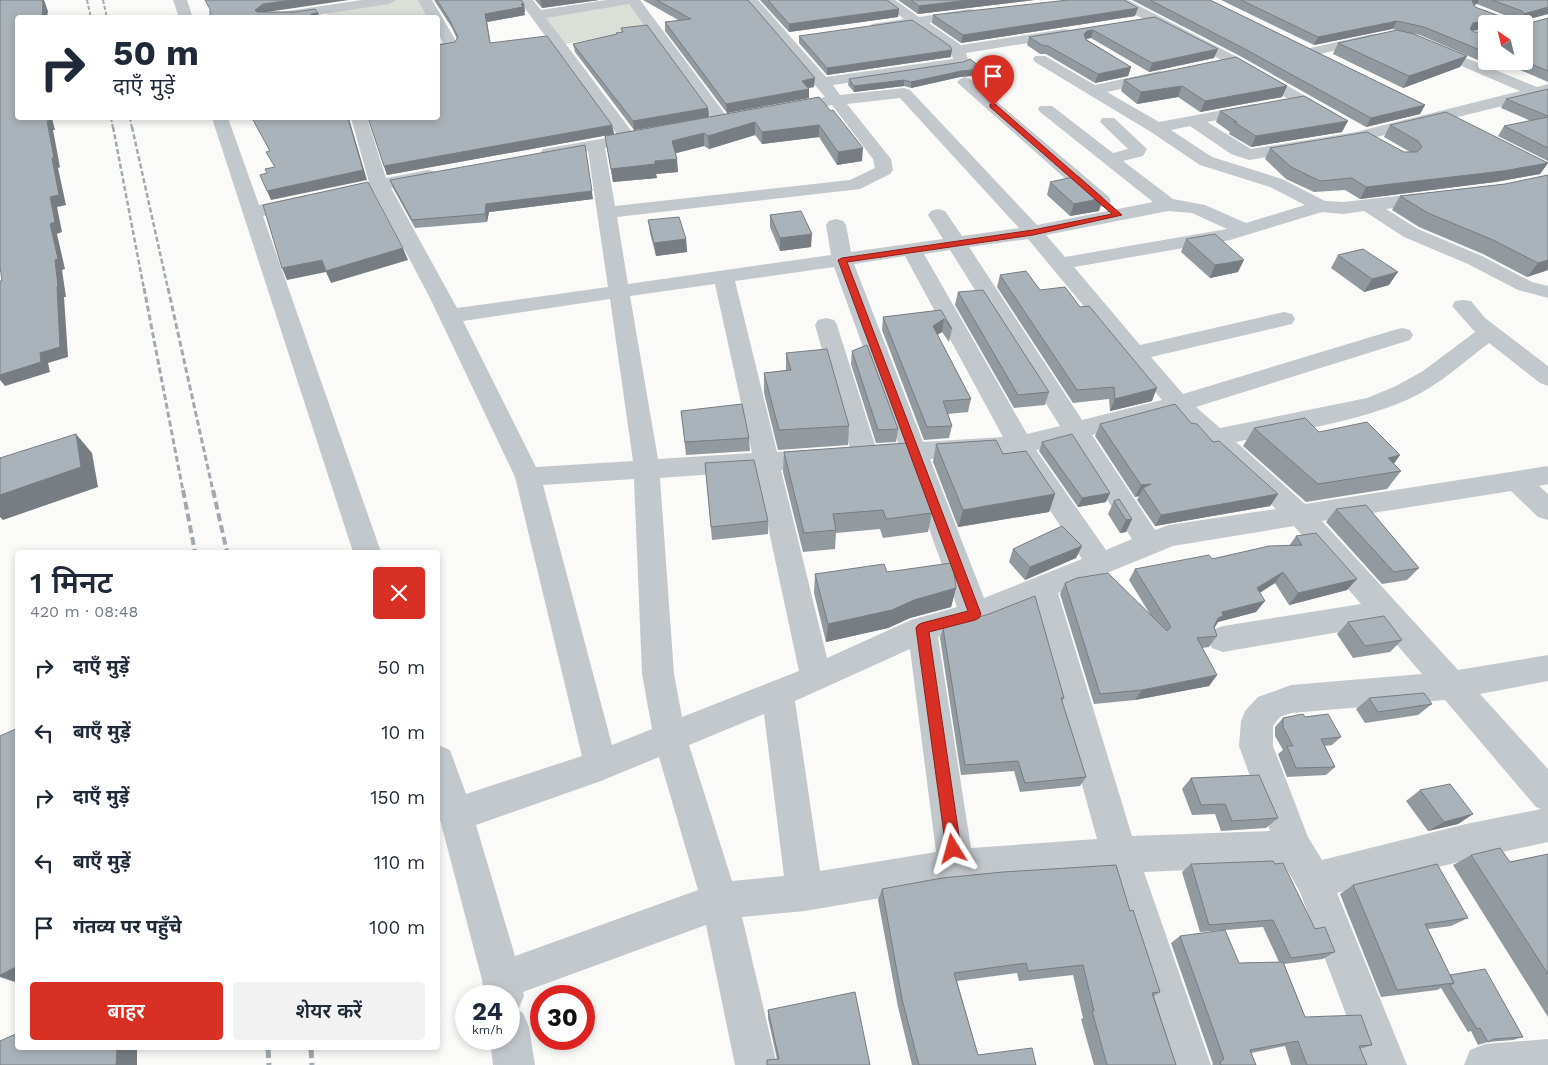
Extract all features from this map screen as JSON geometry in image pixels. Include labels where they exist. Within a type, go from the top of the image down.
[{"type":"street","points":[[180,0],[185,15]]},
{"type":"street","points":[[303,15],[327,13],[389,0]]},
{"type":"street","points":[[425,0],[433,15]]},
{"type":"street","points":[[526,0],[629,139]]},
{"type":"street","points":[[537,15],[632,0],[723,122]]},
{"type":"street","points":[[606,213],[854,185],[884,170],[882,159],[835,100],[793,38],[751,0]]},
{"type":"street","points":[[822,82],[962,62],[958,50],[886,0]]},
{"type":"street","points":[[1118,0],[1158,19],[1379,144]]},
{"type":"street","points":[[859,29],[987,11]]},
{"type":"street","points":[[1129,23],[1158,19]]},
{"type":"street","points":[[440,25],[452,46],[440,48]]},
{"type":"street","points":[[958,50],[1082,31]]},
{"type":"street","points":[[1311,52],[1392,35]]},
{"type":"street","points":[[1414,40],[1542,91]]},
{"type":"street","points":[[1293,43],[1337,65]]},
{"type":"street","points":[[1040,59],[1157,128],[1206,161],[1276,183],[1321,206],[1343,208],[1450,196]]},
{"type":"street","points":[[1208,67],[1234,61]]},
{"type":"street","points":[[1130,69],[1146,79]]},
{"type":"street","points":[[1093,90],[1172,74]]},
{"type":"street","points":[[965,82],[1118,215]]},
{"type":"street","points":[[1193,120],[1237,150],[1249,155],[1312,146],[1363,135],[1542,91]]},
{"type":"street","points":[[770,113],[835,100],[904,93],[1033,232],[1178,404],[1300,515],[1548,795]]},
{"type":"street","points":[[1157,128],[1300,100]]},
{"type":"street","points":[[1425,107],[1460,124]]},
{"type":"street","points":[[1046,109],[1168,205]]},
{"type":"street","points":[[704,125],[742,118]]},
{"type":"street","points":[[221,120],[366,550]]},
{"type":"street","points":[[359,120],[379,184],[450,316],[528,476],[601,764]]},
{"type":"street","points":[[1108,122],[1138,149],[1137,152],[1132,154],[1110,159]]},
{"type":"street","points":[[530,157],[657,134]]},
{"type":"street","points":[[596,145],[647,470],[658,674],[670,737],[720,901],[756,1065]]},
{"type":"street","points":[[253,212],[379,184],[445,172]]},
{"type":"street","points":[[450,316],[1033,232],[1168,205],[1182,204],[1200,208],[1245,230]]},
{"type":"street","points":[[1059,264],[1166,246],[1245,230],[1321,206]]},
{"type":"street","points":[[1368,206],[1411,233],[1475,260],[1525,286],[1548,292]]},
{"type":"street","points":[[938,215],[1149,544]]},
{"type":"street","points":[[836,225],[842,260],[975,614]]},
{"type":"street","points":[[912,250],[1020,444],[1100,564]]},
{"type":"street","points":[[724,277],[816,678]]},
{"type":"street","points":[[1463,306],[1478,323],[1548,378]]},
{"type":"street","points":[[1135,353],[1284,319]]},
{"type":"street","points":[[826,325],[865,455]]},
{"type":"street","points":[[1216,438],[1373,405],[1404,392],[1431,376],[1490,332]]},
{"type":"street","points":[[528,476],[647,470],[1020,444],[1178,404],[1402,335]]},
{"type":"street","points":[[1527,362],[1548,353]]},
{"type":"street","points":[[456,815],[601,764],[670,737],[816,678],[922,628],[975,614],[1169,536],[1548,475]]},
{"type":"street","points":[[1516,480],[1548,510]]},
{"type":"street","points":[[1042,588],[1120,856],[1190,1065]]},
{"type":"street","points":[[1224,638],[1386,612]]},
{"type":"street","points":[[922,628],[956,867]]},
{"type":"street","points":[[1386,1065],[1314,881],[1294,848],[1256,746],[1257,721],[1269,707],[1291,699],[1452,685],[1548,668]]},
{"type":"street","points":[[778,694],[805,892]]},
{"type":"street","points":[[440,767],[456,815],[502,985]]},
{"type":"street","points":[[1314,881],[1466,842],[1548,825]]},
{"type":"street","points":[[510,985],[720,901],[805,892],[956,867],[1120,856],[1294,848]]},
{"type":"street","points":[[512,1050],[514,1065]]},
{"type":"street","points":[[1484,1065],[1548,1060]]},
{"type":"shaded area","points":[[389,0],[425,0],[434,15],[328,15],[326,9]]},
{"type":"shaded area","points":[[631,0],[654,29],[559,45],[537,15]]},
{"type":"building","points":[[0,0],[42,0],[42,15],[15,15],[15,120],[49,120],[47,121],[59,195],[50,197],[55,222],[50,224],[58,259],[55,260],[58,286],[60,347],[40,353],[41,362],[0,375],[0,281],[2,281],[0,266]]},
{"type":"building","points":[[205,0],[291,0],[263,4],[255,10],[257,12],[295,12],[315,9],[318,13],[312,15],[210,15],[210,9]]},
{"type":"building","points":[[437,0],[521,0],[524,4],[521,4],[523,7],[485,14],[490,43],[547,36],[612,125],[384,166],[369,120],[440,120],[440,45],[455,42],[458,37]]},
{"type":"building","points":[[657,0],[748,0],[815,78],[802,81],[809,89],[726,104],[665,22],[691,19]]},
{"type":"building","points":[[768,0],[887,0],[899,9],[789,24]]},
{"type":"building","points":[[911,0],[969,0],[919,6]]},
{"type":"building","points":[[1068,0],[1124,0],[1138,8],[963,35],[933,15]]},
{"type":"building","points":[[1150,0],[1210,0],[1425,105],[1371,118]]},
{"type":"building","points":[[1241,0],[1473,0],[1475,7],[1497,15],[1478,15],[1478,22],[1473,23],[1470,29],[1478,32],[1478,49],[1424,27],[1397,21],[1318,37]]},
{"type":"building","points":[[1492,0],[1548,0],[1548,7],[1524,14],[1522,11]]},
{"type":"building","points":[[1155,17],[1218,49],[1152,63],[1093,30],[1087,31],[1084,34],[1086,40],[1131,67],[1098,74],[1029,37]]},
{"type":"building","points":[[1548,18],[1548,71],[1533,65],[1533,22]]},
{"type":"building","points":[[912,20],[950,46],[952,50],[827,68],[799,36]]},
{"type":"building","points":[[647,25],[708,108],[633,121],[573,44],[623,32],[621,28]]},
{"type":"building","points":[[1397,30],[1414,34],[1467,56],[1409,76],[1338,43]]},
{"type":"building","points":[[1236,57],[1287,86],[1205,101],[1182,86],[1141,92],[1124,80]]},
{"type":"building","points":[[970,59],[983,69],[961,71],[911,82],[904,80],[854,86],[849,79],[963,62]]},
{"type":"building","points":[[1548,89],[1548,116],[1506,99]]},
{"type":"building","points":[[1304,96],[1348,121],[1256,136],[1220,111]]},
{"type":"building","points":[[819,97],[831,111],[833,110],[863,148],[838,152],[819,125],[762,132],[755,122],[708,136],[704,133],[672,141],[677,159],[655,161],[655,164],[611,169],[605,136]]},
{"type":"building","points":[[1446,112],[1548,163],[1503,171],[1366,187],[1352,178],[1320,181],[1291,167],[1270,148],[1367,132],[1404,152],[1417,152],[1422,147],[1418,141],[1390,125]]},
{"type":"building","points":[[1548,117],[1548,148],[1504,126]]},
{"type":"building","points":[[253,120],[349,120],[363,170],[267,191],[260,175],[267,173],[265,169],[275,167],[266,152],[270,151]]},
{"type":"building","points":[[585,145],[592,191],[486,204],[485,214],[412,220],[390,180]]},
{"type":"building","points":[[1548,175],[1548,260],[1538,263],[1493,240],[1428,213],[1400,196],[1505,184]]},
{"type":"building","points":[[1078,176],[1103,198],[1074,204],[1050,182]]},
{"type":"building","points":[[368,182],[403,248],[326,271],[322,260],[282,268],[263,205]]},
{"type":"building","points":[[801,211],[812,234],[780,238],[770,215]]},
{"type":"building","points":[[679,217],[686,239],[654,243],[648,220]]},
{"type":"building","points":[[1215,234],[1244,260],[1215,265],[1186,239]]},
{"type":"building","points":[[1363,249],[1398,272],[1372,279],[1338,255]]},
{"type":"building","points":[[1026,271],[1040,290],[1065,287],[1080,307],[1089,306],[1157,388],[1115,399],[1114,387],[1077,390],[1000,275]]},
{"type":"building","points":[[983,290],[1049,392],[1018,395],[958,292]]},
{"type":"building","points":[[941,310],[952,329],[944,319],[933,326],[971,399],[943,401],[952,426],[927,427],[883,317]]},
{"type":"building","points":[[867,345],[898,429],[878,430],[852,351]]},
{"type":"building","points":[[827,349],[849,426],[779,430],[764,373],[791,370],[786,353]]},
{"type":"building","points":[[742,404],[749,438],[685,442],[681,411]]},
{"type":"building","points":[[1175,404],[1191,423],[1197,424],[1213,442],[1219,441],[1278,494],[1161,515],[1143,488],[1151,484],[1141,485],[1100,424]]},
{"type":"building","points":[[1305,418],[1319,432],[1367,422],[1400,455],[1388,458],[1401,471],[1318,484],[1254,428]]},
{"type":"building","points":[[76,434],[81,467],[0,495],[0,458]]},
{"type":"building","points":[[1072,434],[1110,493],[1082,498],[1042,442]]},
{"type":"building","points":[[996,440],[1003,454],[1026,451],[1055,494],[963,510],[936,444]]},
{"type":"building","points":[[907,443],[932,513],[886,519],[883,510],[833,514],[836,530],[804,533],[784,452]]},
{"type":"building","points":[[754,460],[768,521],[711,527],[705,463]]},
{"type":"building","points":[[1119,499],[1132,519],[1126,520],[1114,501]]},
{"type":"building","points":[[1366,505],[1419,568],[1394,572],[1336,509]]},
{"type":"building","points":[[1062,526],[1082,546],[1030,567],[1013,549]]},
{"type":"building","points":[[1316,533],[1357,579],[1298,593],[1283,572],[1257,588],[1265,601],[1222,612],[1223,616],[1218,618],[1214,627],[1217,636],[1197,638],[1217,675],[1142,690],[1100,694],[1065,583],[1077,578],[1108,573],[1167,631],[1171,627],[1135,569],[1209,555],[1212,559],[1269,546],[1302,545],[1296,536]]},
{"type":"building","points":[[951,563],[956,588],[914,600],[892,610],[828,624],[815,574],[884,564],[887,572]]},
{"type":"building","points":[[1035,596],[1064,698],[1061,698],[1086,777],[1025,783],[1018,761],[965,765],[943,628],[989,614]]},
{"type":"building","points":[[1384,616],[1402,640],[1365,646],[1348,622]]},
{"type":"building","points":[[1424,693],[1432,704],[1378,712],[1369,698]]},
{"type":"building","points":[[1303,714],[1305,717],[1328,714],[1341,737],[1321,739],[1335,767],[1296,768],[1287,746],[1293,746],[1283,727],[1283,718]]},
{"type":"building","points":[[15,729],[15,968],[0,975],[0,736]]},
{"type":"building","points":[[1259,775],[1278,818],[1232,821],[1225,804],[1201,805],[1191,778]]},
{"type":"building","points":[[1450,784],[1473,814],[1444,822],[1420,790]]},
{"type":"building","points":[[1500,848],[1510,862],[1548,854],[1548,974],[1471,855]]},
{"type":"building","points":[[1273,861],[1275,864],[1283,863],[1315,929],[1325,927],[1335,952],[1291,958],[1273,920],[1209,925],[1191,864]]},
{"type":"building","points":[[1437,864],[1468,918],[1425,924],[1454,983],[1397,990],[1353,885]]},
{"type":"building","points":[[1116,865],[1130,911],[1133,910],[1160,992],[1152,993],[1176,1065],[1107,1065],[1092,1011],[1094,1011],[1083,965],[1028,971],[1026,963],[954,973],[978,1055],[1032,1048],[1036,1065],[919,1065],[902,999],[882,889],[942,878]]},
{"type":"building","points":[[1225,930],[1239,963],[1283,962],[1305,1017],[1361,1015],[1372,1045],[1359,1046],[1367,1065],[1307,1065],[1298,1041],[1250,1050],[1256,1065],[1221,1065],[1220,1062],[1224,1059],[1180,936]]},
{"type":"building","points":[[1485,969],[1523,1037],[1494,1039],[1488,1042],[1480,1028],[1477,1029],[1450,985],[1454,983],[1450,975]]},
{"type":"building","points":[[855,992],[870,1065],[767,1065],[767,1060],[779,1059],[768,1010]]},
{"type":"building","points":[[15,1034],[15,1050],[117,1050],[116,1065],[0,1065],[0,1041]]},
{"type":"railway","points":[[87,0],[90,15]]},
{"type":"railway","points":[[103,0],[106,15]]},
{"type":"railway","points":[[111,120],[113,128]]},
{"type":"railway","points":[[130,120],[132,128]]},
{"type":"railway","points":[[113,127],[144,289]]},
{"type":"railway","points":[[132,127],[168,289]]},
{"type":"railway","points":[[144,288],[183,491]]},
{"type":"railway","points":[[168,288],[213,491]]},
{"type":"railway","points":[[183,490],[195,550]]},
{"type":"railway","points":[[213,490],[227,550]]},
{"type":"railway","points":[[268,1050],[269,1065]]},
{"type":"railway","points":[[311,1050],[312,1065]]},
{"type":"route","points":[[953,849],[922,628],[975,614],[842,260],[1033,232],[1118,215],[993,106]]}]
